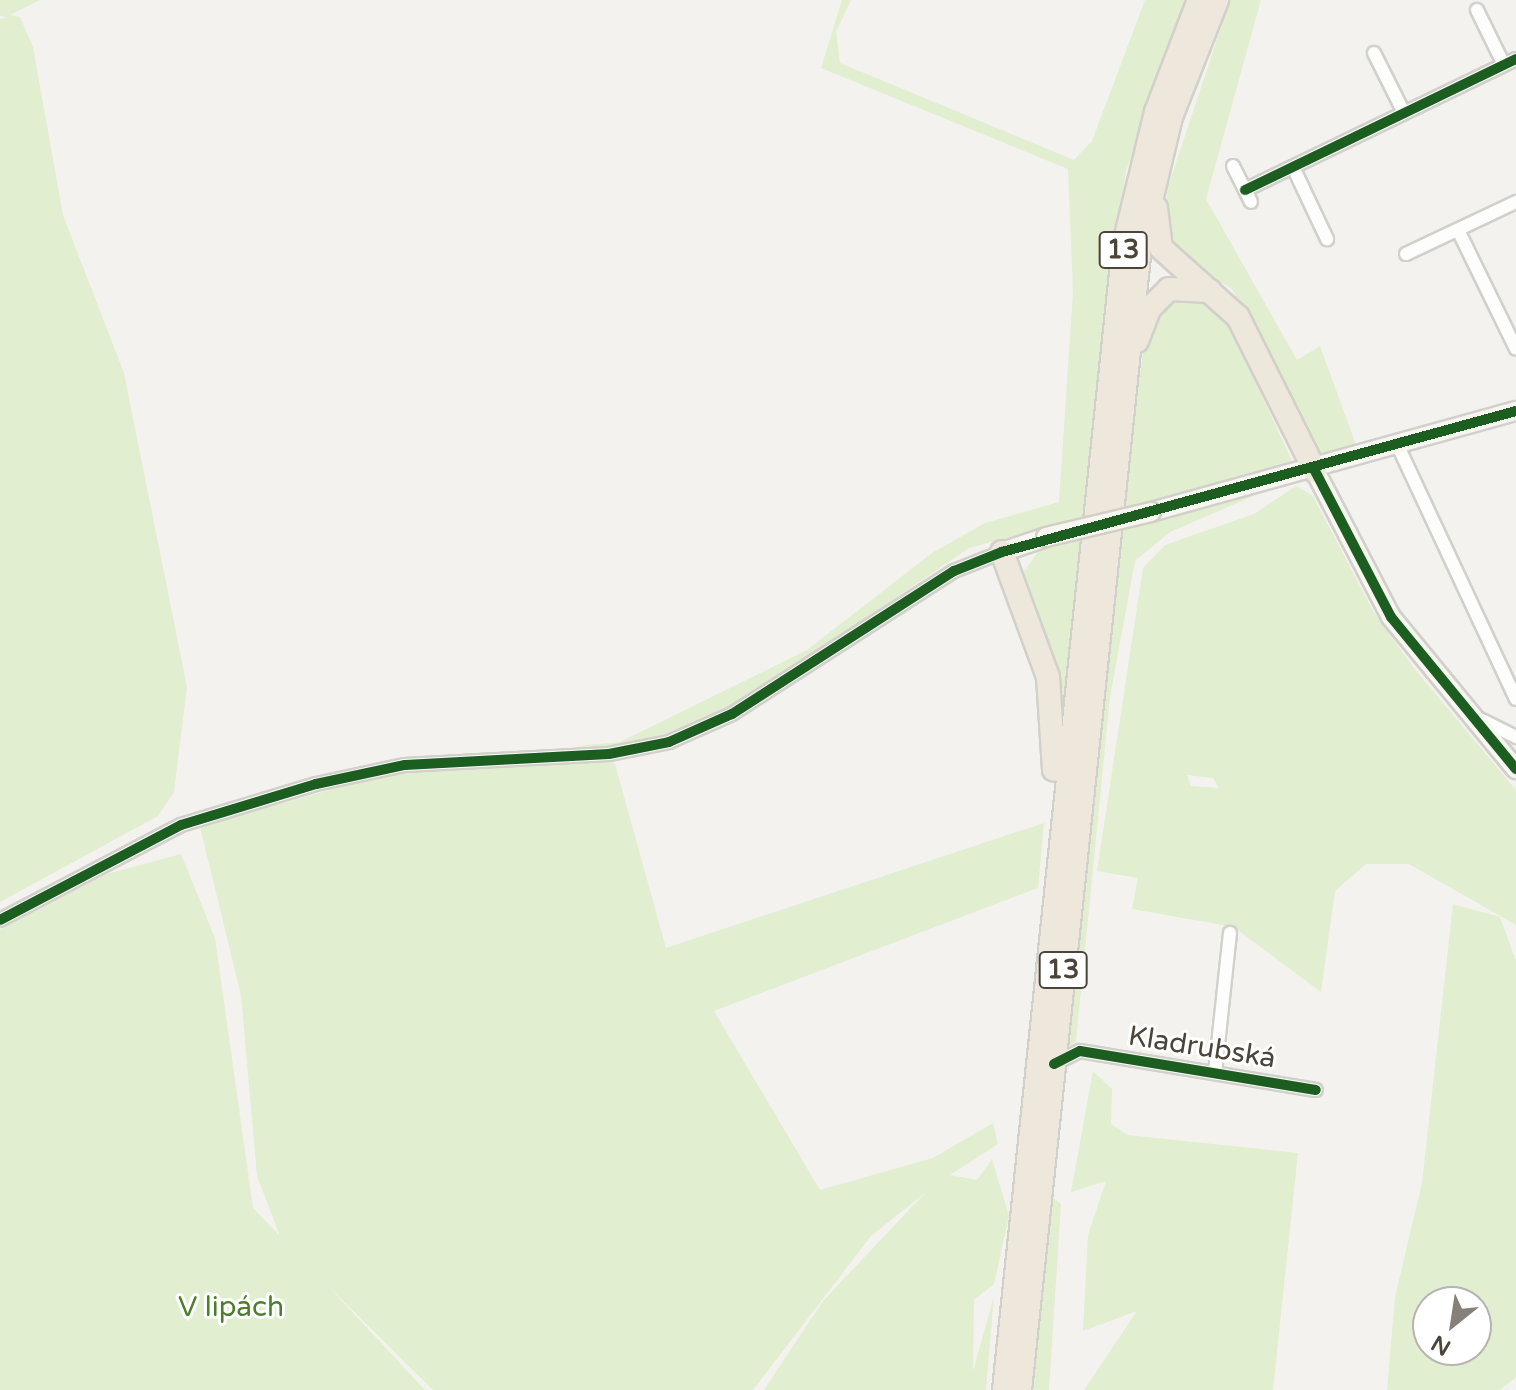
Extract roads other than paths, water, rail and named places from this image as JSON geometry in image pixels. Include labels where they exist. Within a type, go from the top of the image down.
[{"type":"highway","name":"13","points":[[1004,1390],[1055,868],[1124,244],[1156,112],[1199,0]]},
{"type":"highway","name":"13","points":[[1020,1390],[1111,499],[1148,204],[1176,102],[1218,0]]},
{"type":"highway","points":[[1218,0],[1155,223],[1171,261],[1218,293],[1238,317],[1315,471]]},
{"type":"highway","points":[[1111,499],[1123,462],[1135,347],[1149,309],[1181,285],[1218,293]]},
{"type":"highway","points":[[1002,552],[1048,677],[1055,868]]},
{"type":"street","points":[[1245,190],[1510,62],[1477,10]]},
{"type":"street","points":[[1374,53],[1404,113]]},
{"type":"street","points":[[1233,166],[1251,202]]},
{"type":"street","points":[[1293,167],[1327,239]]},
{"type":"street","points":[[1406,254],[1516,202]]},
{"type":"street","points":[[1458,230],[1516,349]]},
{"type":"street","points":[[0,920],[181,825],[316,784],[405,765],[609,754],[669,742],[732,714],[954,571],[1002,552],[1046,537],[1315,471],[1516,411]]},
{"type":"street","points":[[1398,446],[1516,699]]},
{"type":"street","points":[[1315,471],[1391,617],[1516,769]]},
{"type":"street","points":[[1476,717],[1516,737]]},
{"type":"street","name":"Kladrubská","points":[[1215,1073],[1230,933]]},
{"type":"street","name":"Kladrubská","points":[[1054,1064],[1080,1051],[1316,1090]]},
{"type":"park label","name":"V lipách","points":[[231,1307]]}]
